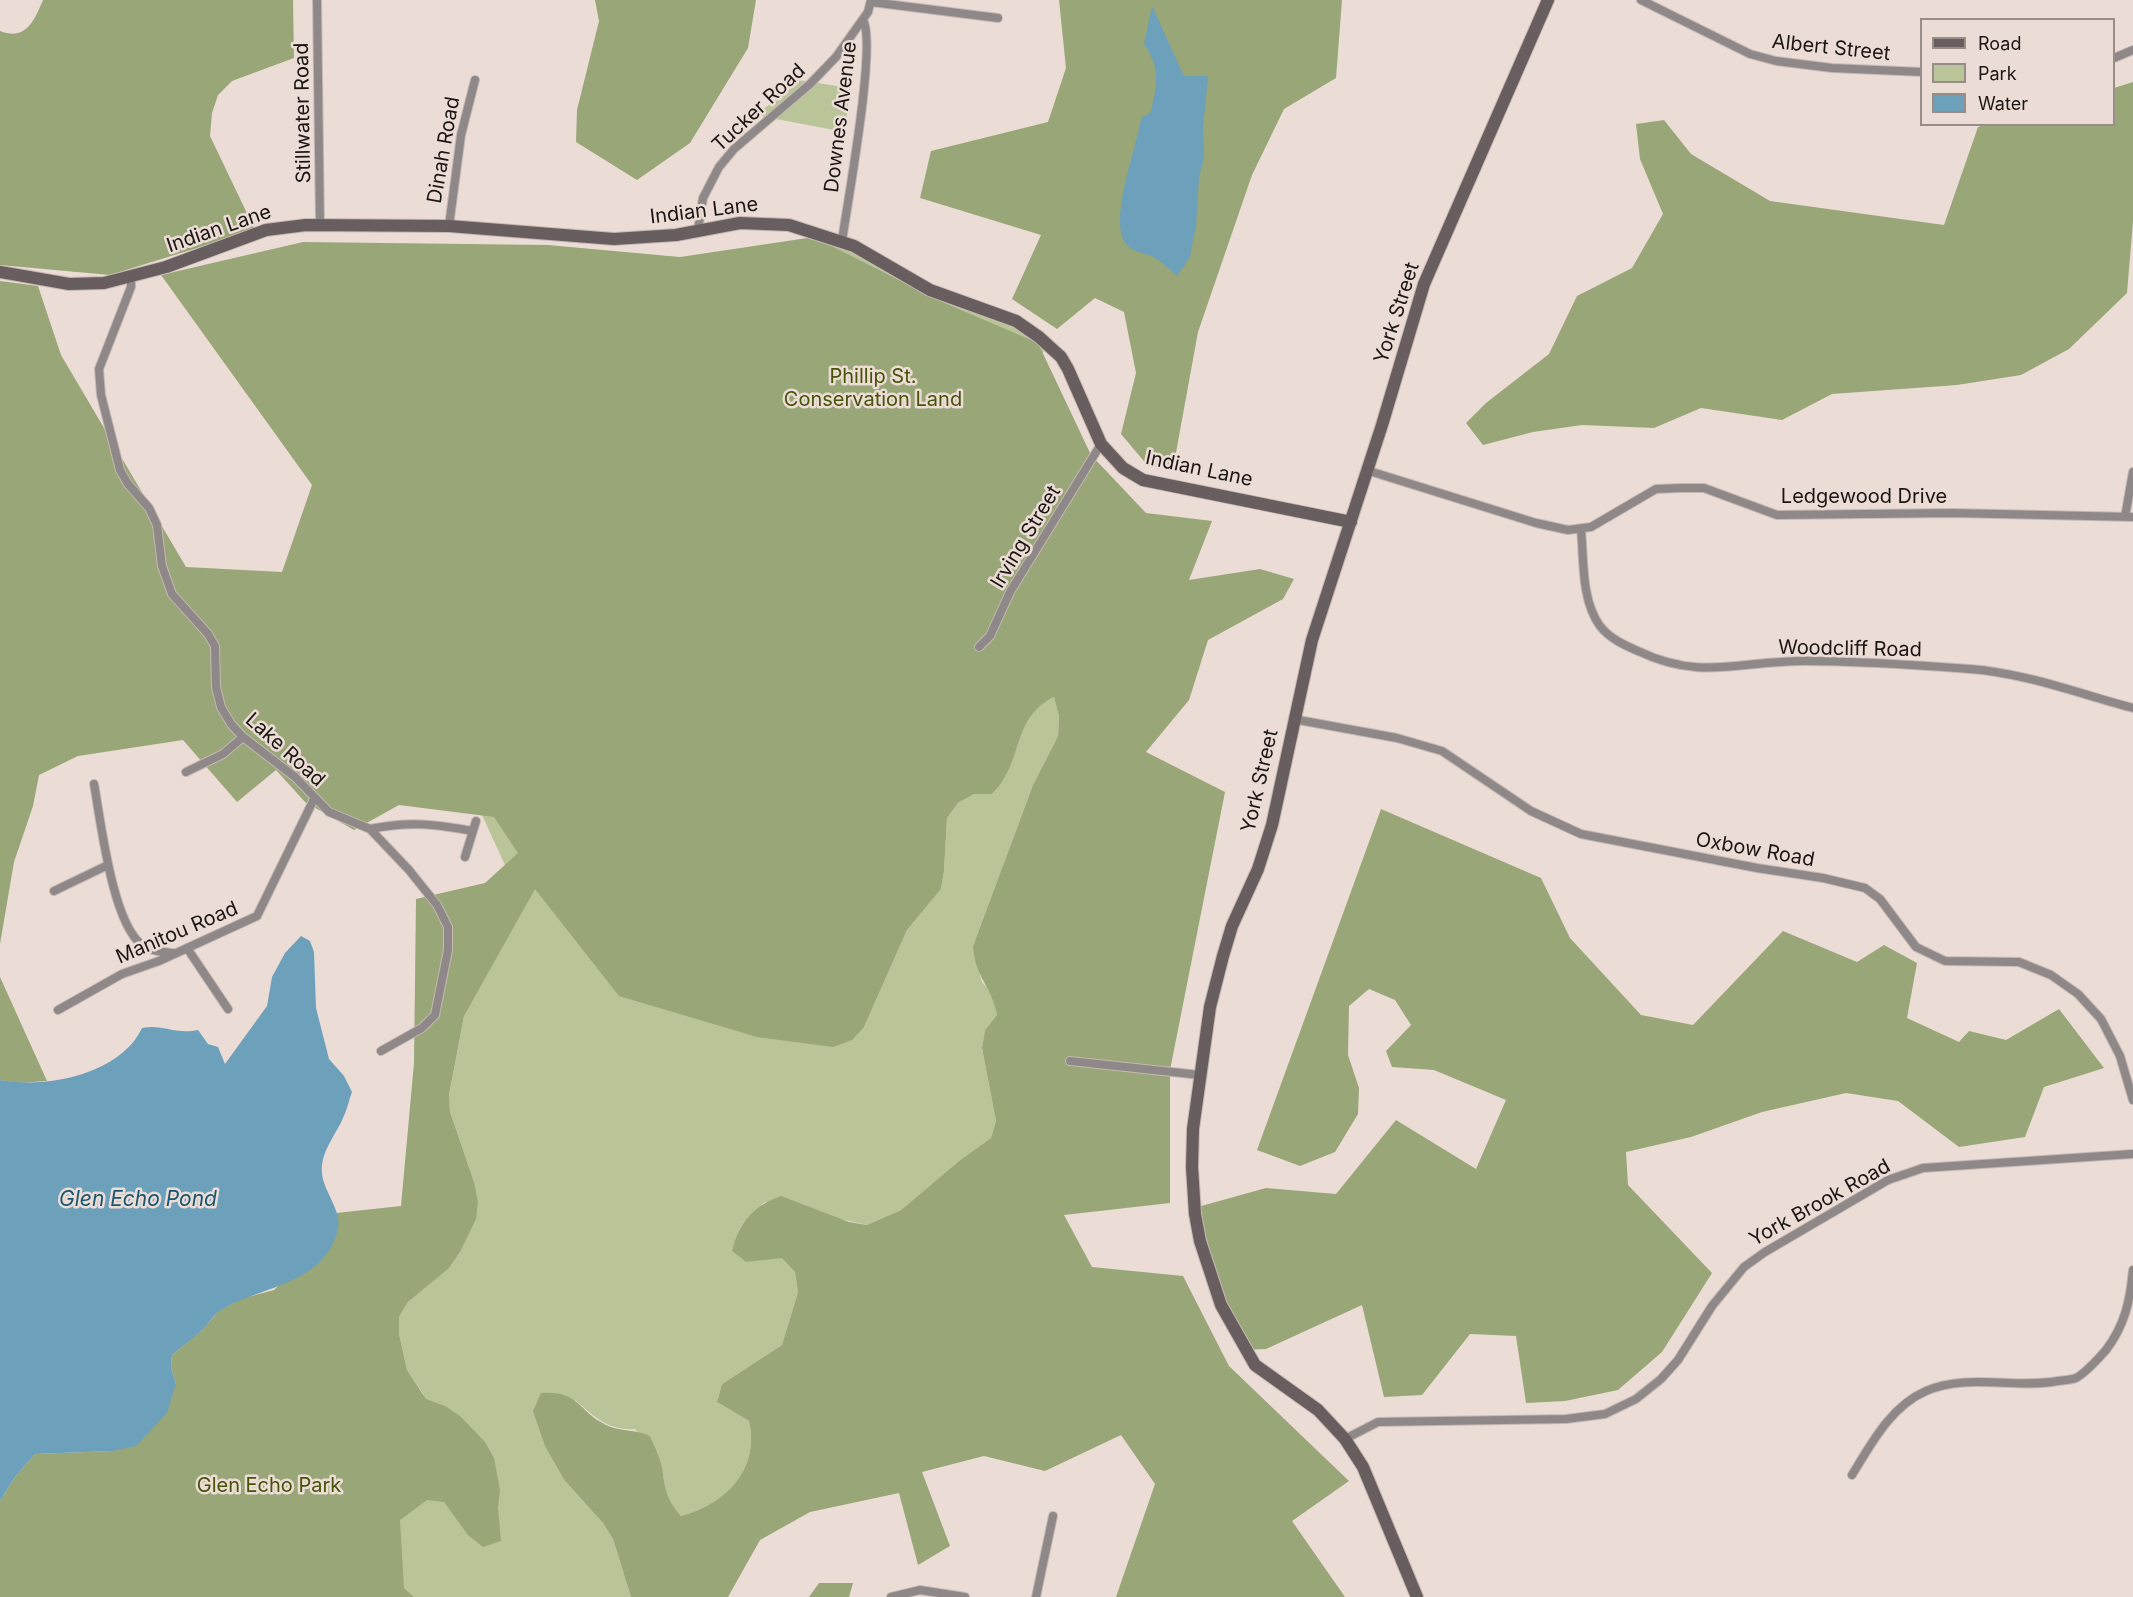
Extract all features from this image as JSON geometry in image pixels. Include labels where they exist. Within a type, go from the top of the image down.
[{"type":"street","name":"Stillwater Road","points":[[317,0],[320,225]]},
{"type":"street","name":"York Street","points":[[1417,1597],[1363,1467],[1345,1440],[1318,1410],[1256,1365],[1221,1305],[1200,1241],[1193,1194],[1193,1129],[1210,1007],[1232,927],[1258,869],[1272,825],[1293,719],[1312,640],[1424,284],[1548,0]]},
{"type":"street","name":"Albert Street","points":[[1641,0],[1750,54],[1832,68],[1920,72]]},
{"type":"street","points":[[871,1],[998,18]]},
{"type":"street","name":"Downes Avenue","points":[[842,241],[868,36],[863,20],[871,1]]},
{"type":"street","name":"Tucker Road","points":[[698,230],[703,198],[719,167],[734,149],[810,84],[836,57],[863,20]]},
{"type":"street","points":[[2115,58],[2133,50]]},
{"type":"street","name":"Dinah Road","points":[[449,226],[461,135],[475,80]]},
{"type":"street","name":"Indian Lane","points":[[0,272],[69,284],[92,284],[131,277],[196,257],[266,230],[320,225],[449,226],[614,239],[647,238],[740,222],[772,223],[804,228],[842,241],[930,290],[1016,321],[1040,337],[1061,357],[1068,369],[1101,444],[1123,468],[1143,480],[1351,522]]},
{"type":"street","name":"Lake Road","points":[[131,277],[131,287],[99,369],[101,395],[120,470],[128,484],[149,508],[157,525],[165,577],[172,594],[208,634],[215,646],[216,687],[221,707],[231,724],[243,737],[295,777],[329,812],[370,829]]},
{"type":"street","name":"Irving Street","points":[[979,647],[990,636],[1010,592],[1101,444]]},
{"type":"street","name":"Ledgewood Drive","points":[[1366,470],[1536,523],[1568,530],[1581,529],[1616,515],[1639,497],[1656,489],[1681,488],[1704,488],[1777,515],[1953,513],[2129,517]]},
{"type":"street","points":[[2129,517],[2133,472]]},
{"type":"street","name":"Woodcliff Road","points":[[1581,529],[1587,593],[1600,626],[1619,642],[1670,664],[1704,669],[1806,661],[1971,669],[2023,679],[2133,708]]},
{"type":"street","name":"Oxbow Road","points":[[1293,719],[1397,738],[1442,751],[1531,811],[1581,834],[1865,888],[1880,899],[1917,947],[1945,961],[2019,962],[2051,975],[2078,994],[2101,1019],[2120,1056],[2133,1100]]},
{"type":"street","points":[[186,772],[223,754],[243,737]]},
{"type":"street","points":[[94,784],[111,885],[135,938],[147,948],[173,953]]},
{"type":"street","name":"Manitou Road","points":[[58,1010],[122,974],[257,916],[314,799]]},
{"type":"street","points":[[465,857],[476,821]]},
{"type":"street","points":[[370,829],[399,823],[423,822],[473,831]]},
{"type":"street","points":[[370,829],[410,870],[437,905],[445,920],[449,936],[435,1015],[422,1029],[381,1051]]},
{"type":"street","points":[[54,891],[108,865]]},
{"type":"street","points":[[187,948],[228,1010]]},
{"type":"street","points":[[1070,1061],[1200,1075]]},
{"type":"street","name":"York Brook Road","points":[[1345,1440],[1378,1422],[1566,1419],[1605,1414],[1636,1399],[1678,1360],[1712,1306],[1744,1267],[1765,1252],[1888,1180],[1923,1168],[2133,1154]]},
{"type":"street","points":[[1852,1475],[1879,1432],[1901,1408],[1926,1391],[1955,1383],[2045,1384],[2075,1378],[2098,1359],[2118,1334],[2130,1305],[2133,1270]]},
{"type":"street","points":[[1036,1597],[1053,1516]]},
{"type":"street","points":[[891,1597],[920,1590],[965,1597]]},
{"type":"green space","points":[[43,0],[293,0],[294,58],[232,81],[218,95],[212,113],[210,136],[255,230],[110,275],[0,265],[0,31],[16,33],[23,31],[32,22]]},
{"type":"green space","points":[[595,0],[756,0],[748,48],[690,143],[637,180],[576,142],[577,110],[599,21]]},
{"type":"green space","points":[[1059,0],[1342,0],[1336,78],[1284,109],[1252,175],[1198,332],[1173,469],[1148,466],[1121,434],[1136,373],[1124,312],[1095,298],[1057,329],[1012,299],[1041,235],[920,198],[931,151],[1048,122],[1066,68]]},
{"type":"green space","points":[[798,80],[850,88],[845,132],[755,115],[788,91]]},
{"type":"green space","points":[[2133,82],[2133,221],[2127,293],[2069,349],[2021,375],[1957,385],[1832,394],[1782,420],[1701,408],[1654,428],[1582,425],[1533,432],[1483,445],[1466,423],[1486,403],[1549,354],[1577,296],[1632,268],[1663,214],[1640,159],[1636,124],[1664,120],[1691,154],[1770,201],[1944,225],[1978,127],[2115,126],[2115,88]]},
{"type":"green space","points":[[814,229],[832,232],[898,271],[993,308],[1046,348],[910,540],[864,1027],[907,930],[941,889],[947,818],[958,803],[974,794],[992,794],[1009,768],[1030,717],[1040,706],[1054,697],[1059,716],[1058,736],[1033,785],[973,946],[982,982],[994,996],[997,1015],[985,1030],[982,1048],[996,1121],[991,1138],[959,1161],[901,1210],[867,1225],[765,1202],[743,1223],[733,1251],[746,1262],[782,1257],[795,1272],[798,1292],[782,1345],[722,1384],[717,1402],[749,1421],[751,1438],[744,1469],[736,1482],[712,1503],[681,1516],[668,1498],[658,1459],[635,1429],[617,1428],[602,1422],[575,1400],[565,1481],[603,1523],[613,1539],[631,1597],[0,1597],[424,1395],[407,1370],[399,1334],[399,1317],[408,1302],[449,1267],[460,1252],[474,1182],[450,1112],[449,1096],[464,1016],[511,878],[481,813],[741,400]]},
{"type":"green space","points":[[814,237],[940,301],[1038,343],[1091,455],[1146,513],[1212,521],[1189,580],[1260,569],[1294,579],[1283,599],[1208,640],[1189,700],[1146,752],[1225,792],[1170,1070],[1170,1203],[1064,1215],[1092,1267],[1183,1276],[1229,1366],[1349,1481],[1292,1521],[1345,1597],[1116,1597],[1155,1484],[1121,1435],[1045,1471],[984,1456],[922,1472],[950,1546],[918,1565],[899,1493],[810,1512],[760,1540],[728,1597],[631,1597],[613,1539],[603,1523],[565,1481],[545,1446],[533,1411],[541,1393],[564,1395],[606,1425],[650,1436],[661,1464],[667,1494],[681,1516],[712,1503],[736,1482],[744,1469],[751,1438],[749,1421],[717,1402],[722,1384],[782,1345],[798,1292],[795,1272],[782,1258],[746,1262],[732,1251],[743,1223],[755,1210],[781,1196],[849,1222],[867,1225],[901,1210],[959,1161],[991,1138],[996,1121],[982,1048],[985,1030],[997,1015],[995,1005],[977,966],[973,946],[1033,785],[1058,736],[1059,716],[1054,697],[1040,706],[1030,717],[1009,768],[1002,782],[992,794],[974,794],[958,803],[947,818],[941,889],[907,930],[864,1027],[852,1040],[833,1047],[757,1037],[619,996],[535,889],[464,1016],[449,1095],[450,1112],[474,1182],[478,1202],[476,1219],[460,1252],[449,1268],[408,1302],[399,1317],[399,1334],[407,1370],[426,1399],[445,1406],[460,1416],[485,1442],[494,1458],[500,1490],[498,1507],[501,1541],[483,1547],[468,1535],[444,1502],[427,1500],[400,1520],[404,1588],[414,1597],[0,1597],[0,1501],[15,1477],[35,1454],[112,1451],[176,1384],[171,1368],[172,1355],[202,1330],[220,1310],[244,1298],[274,1290],[338,1227],[336,1213],[401,1206],[414,1063],[416,899],[485,883],[518,853],[494,817],[399,805],[354,830],[305,802],[276,770],[237,802],[183,740],[78,756],[39,775],[33,806],[14,862],[0,944],[0,281],[38,286],[61,355],[186,567],[282,572],[312,485],[161,275],[303,242],[548,245],[680,257]]},
{"type":"green space","points":[[1381,809],[1541,878],[1570,938],[1641,1015],[1693,1025],[1783,931],[1857,962],[1884,945],[1917,963],[1907,1018],[1959,1042],[1969,1031],[2006,1040],[2059,1009],[2104,1068],[2044,1087],[2025,1137],[1959,1147],[1898,1101],[1846,1093],[1762,1112],[1691,1137],[1626,1152],[1628,1185],[1712,1273],[1662,1352],[1618,1390],[1565,1401],[1526,1403],[1516,1336],[1470,1334],[1422,1395],[1384,1397],[1362,1305],[1266,1349],[1244,1350],[1232,1329],[1194,1208],[1266,1188],[1336,1194],[1396,1120],[1476,1169],[1506,1100],[1434,1070],[1392,1067],[1386,1051],[1411,1025],[1395,1000],[1369,989],[1349,1006],[1348,1055],[1359,1088],[1358,1114],[1335,1152],[1300,1166],[1257,1150]]},
{"type":"green space","points":[[0,977],[47,1081],[18,1083],[0,1080]]},
{"type":"green space","points":[[819,1583],[853,1583],[849,1597],[809,1597]]},
{"type":"water","points":[[1152,6],[1184,76],[1208,76],[1203,128],[1204,157],[1199,178],[1196,226],[1190,257],[1177,276],[1155,258],[1129,247],[1121,233],[1120,218],[1125,183],[1141,118],[1151,112],[1155,93],[1155,69],[1144,44]]},
{"type":"water","name":"Glen Echo Pond","points":[[301,936],[310,941],[314,952],[316,1008],[329,1059],[344,1076],[352,1092],[322,1165],[325,1187],[339,1222],[331,1248],[320,1262],[306,1273],[220,1311],[200,1332],[172,1355],[171,1368],[176,1384],[167,1413],[136,1446],[112,1451],[35,1454],[15,1477],[0,1501],[0,1080],[39,1082],[80,1075],[117,1057],[132,1044],[142,1028],[149,1027],[182,1031],[198,1030],[208,1044],[218,1047],[225,1064],[267,1006],[272,977],[285,953]]},
{"type":"park label","name":"Phillip St. Conservation Land","points":[[873,388]]},
{"type":"park label","name":"Glen Echo Park","points":[[269,1486]]}]
